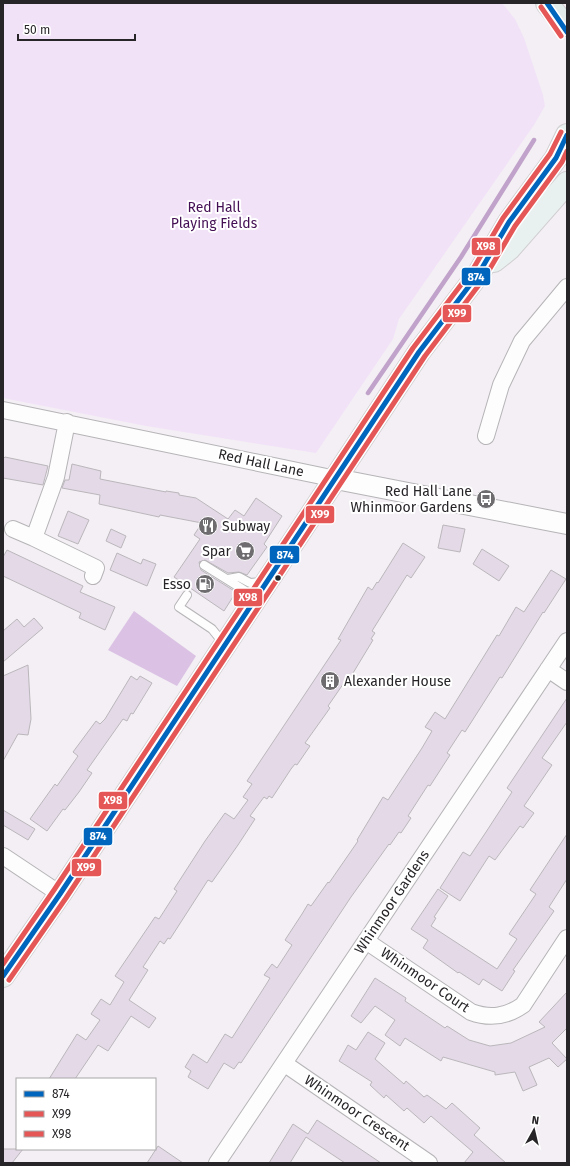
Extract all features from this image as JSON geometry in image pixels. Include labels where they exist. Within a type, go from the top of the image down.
[{"type":"highway","points":[[547,3],[565,26]]},
{"type":"main road","points":[[3,976],[60,894],[419,352],[479,273],[509,222],[556,158],[567,135]]},
{"type":"main road","points":[[479,273],[509,249],[567,183]]},
{"type":"street","points":[[486,436],[501,386],[522,341],[564,296]]},
{"type":"street","name":"Red Hall Lane","points":[[3,410],[67,422],[336,479],[567,524]]},
{"type":"street","points":[[34,538],[56,477],[67,422]]},
{"type":"street","points":[[13,529],[96,568],[93,576]]},
{"type":"street","name":"Whinmoor Gardens","points":[[217,1163],[567,641]]},
{"type":"street","points":[[548,669],[567,682]]},
{"type":"street","points":[[3,856],[60,894]]},
{"type":"street","name":"Whinmoor Court","points":[[366,941],[471,1012],[481,1016],[492,1017],[509,1013],[523,1005],[567,938]]},
{"type":"street","name":"Whinmoor Crescent","points":[[284,1064],[429,1163]]},
{"type":"lane","points":[[204,565],[244,590],[254,601]]},
{"type":"lane","points":[[228,579],[239,577],[250,583],[266,582]]},
{"type":"lane","points":[[187,595],[179,607],[212,629],[224,645]]},
{"type":"green space","name":"Red Hall Playing Fields","points":[[3,3],[502,3],[515,19],[524,38],[543,95],[545,106],[534,125],[399,319],[393,339],[316,453],[146,426],[3,398]]},
{"type":"shaded area","points":[[134,611],[196,656],[177,686],[108,650]]},
{"type":"building","points":[[5,457],[48,466],[43,485],[3,478],[3,459]]},
{"type":"building","points":[[72,464],[101,471],[100,479],[166,492],[179,493],[179,495],[196,498],[228,519],[235,510],[244,516],[256,498],[282,516],[264,544],[267,547],[247,575],[239,572],[228,573],[205,560],[199,562],[201,570],[236,592],[224,611],[174,577],[200,539],[194,535],[202,523],[160,515],[159,517],[99,504],[100,495],[62,488],[65,480],[69,480]]},
{"type":"building","points":[[68,511],[89,520],[78,544],[58,536]]},
{"type":"building","points":[[443,525],[465,529],[460,552],[438,548]]},
{"type":"building","points":[[111,529],[126,536],[121,548],[106,541]]},
{"type":"building","points":[[403,543],[425,557],[411,578],[407,575],[372,631],[375,633],[371,639],[373,640],[350,678],[348,677],[328,706],[330,708],[305,743],[310,746],[297,765],[295,764],[291,769],[272,798],[269,796],[267,799],[264,797],[250,816],[255,819],[212,882],[208,880],[170,939],[168,938],[164,944],[160,941],[143,967],[148,970],[129,1000],[156,1018],[149,1028],[131,1016],[108,1051],[98,1045],[76,1078],[50,1078],[77,1034],[86,1040],[100,1020],[91,1014],[101,999],[110,1005],[124,982],[115,976],[155,917],[159,919],[177,891],[174,889],[205,841],[225,813],[234,819],[248,800],[243,797],[252,784],[247,781],[341,640],[338,639],[368,587],[372,590],[377,582],[378,583]]},
{"type":"building","points":[[482,549],[509,566],[499,581],[473,564]]},
{"type":"building","points":[[7,550],[83,586],[80,592],[115,607],[105,630],[79,618],[81,613],[3,576],[3,557]]},
{"type":"building","points":[[117,553],[141,564],[143,559],[156,564],[147,586],[110,570]]},
{"type":"building","points":[[551,570],[566,579],[544,613],[543,612],[502,678],[500,677],[465,732],[462,730],[447,753],[450,755],[408,816],[411,818],[401,833],[399,832],[390,845],[389,844],[351,897],[241,1063],[239,1062],[234,1069],[224,1063],[208,1089],[188,1077],[191,1071],[185,1067],[193,1054],[207,1063],[225,1034],[232,1038],[270,978],[264,975],[272,964],[277,968],[292,945],[285,940],[308,904],[311,906],[328,882],[329,883],[358,841],[357,840],[383,797],[388,800],[422,748],[432,731],[425,727],[435,712],[445,719],[516,607],[524,612]]},
{"type":"building","points":[[34,618],[43,628],[3,662],[3,631],[17,619],[24,627]]},
{"type":"building","points":[[28,665],[31,719],[28,735],[18,734],[3,761],[3,676]]},
{"type":"building","points":[[131,676],[137,680],[140,676],[152,683],[133,714],[131,713],[127,721],[123,719],[87,770],[92,773],[79,792],[65,810],[63,809],[47,831],[30,819],[55,784],[57,786],[78,756],[73,752],[96,721],[100,724],[105,719]]},
{"type":"building","points":[[567,698],[567,722],[542,758],[552,765],[524,806],[534,813],[523,828],[520,826],[495,860],[489,856],[460,901],[440,888],[463,852],[470,856],[512,792],[507,788]]},
{"type":"building","points":[[3,810],[35,829],[28,840],[3,825]]},
{"type":"building","points":[[567,834],[567,879],[549,907],[554,911],[513,970],[515,971],[502,991],[483,979],[479,985],[459,972],[458,973],[423,948],[428,940],[411,929],[438,889],[448,896],[434,917],[436,918],[431,926],[497,969],[517,939],[509,934],[536,894],[530,890]]},
{"type":"building","points":[[375,978],[406,998],[405,1001],[445,1028],[447,1026],[469,1040],[490,1046],[511,1043],[545,1027],[539,1022],[567,992],[567,1028],[552,1043],[567,1059],[558,1067],[549,1058],[529,1067],[537,1085],[523,1091],[515,1072],[495,1075],[495,1072],[443,1057],[441,1061],[405,1038],[400,1046],[385,1035],[395,1020],[375,1006],[361,1023],[351,1016]]},
{"type":"building","points":[[368,1032],[385,1043],[375,1059],[404,1084],[406,1081],[424,1097],[427,1095],[446,1109],[452,1103],[480,1128],[474,1135],[506,1163],[464,1163],[473,1152],[431,1116],[424,1123],[407,1108],[404,1111],[386,1095],[384,1098],[370,1085],[372,1082],[339,1061],[348,1045],[356,1050]]},
{"type":"building","points":[[317,1120],[381,1163],[345,1163],[306,1137],[290,1163],[269,1163],[293,1124],[308,1134]]},
{"type":"building","points":[[158,1146],[183,1163],[147,1163]]},
{"type":"building","points":[[3,1149],[22,1150],[12,1163],[3,1163]]},
{"type":"waterway","points":[[368,393],[461,257],[534,140]]},
{"type":"transit line","name":"874","points":[[547,3],[567,32]]},
{"type":"transit line","name":"X99","points":[[541,7],[561,36]]},
{"type":"transit line","name":"X98","points":[[3,964],[54,890],[413,348],[473,269],[503,218],[550,154],[561,132]]},
{"type":"transit line","name":"874","points":[[3,976],[60,894],[419,352],[479,273],[509,222],[556,158],[567,135]]},
{"type":"transit line","name":"X99","points":[[9,980],[66,898],[425,356],[485,277],[515,226],[562,162],[567,151]]},
{"type":"place","name":"Red Hall Lane Whinmoor Gardens","points":[[486,499]]},
{"type":"place","name":"Subway","points":[[208,526]]},
{"type":"place","name":"Spar","points":[[245,551]]},
{"type":"place","name":"Esso","points":[[205,584]]},
{"type":"place","name":"Alexander House","points":[[330,681]]}]
